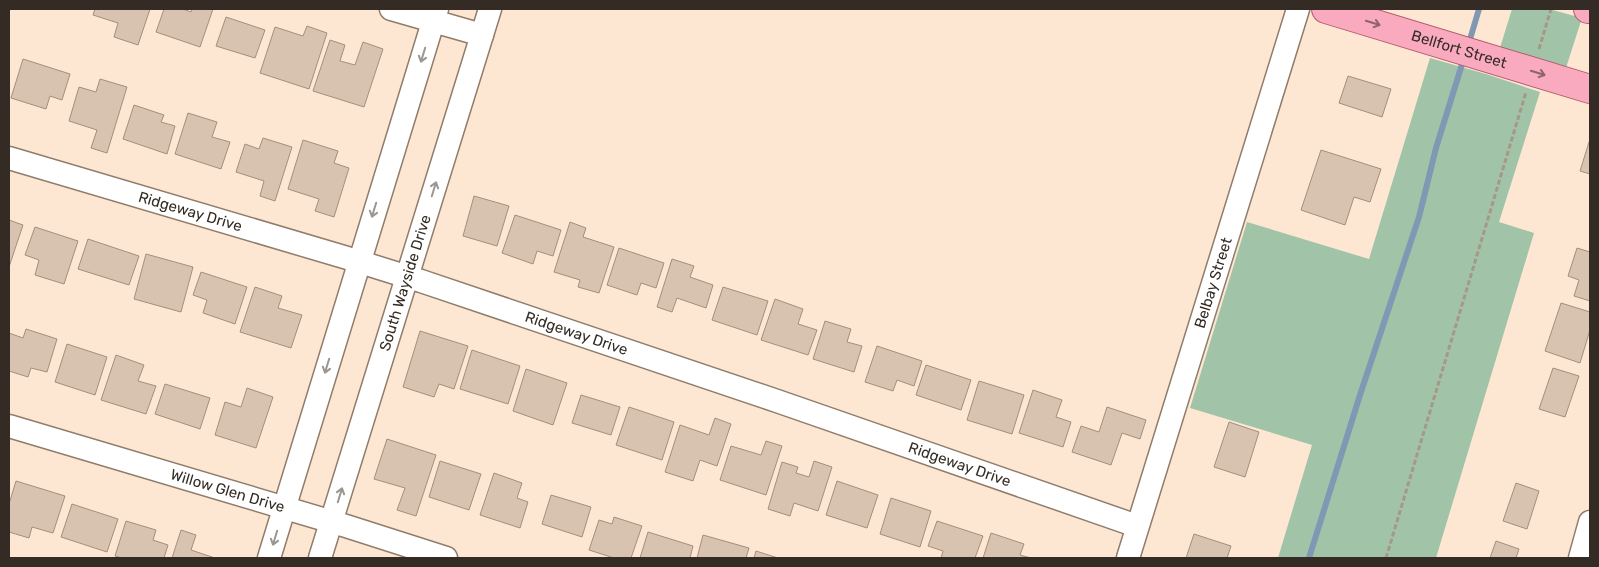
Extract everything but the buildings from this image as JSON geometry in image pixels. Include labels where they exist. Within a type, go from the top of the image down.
[{"type":"main road","name":"Bellfort Street","points":[[1326,9],[1590,89]]},
{"type":"street","points":[[391,9],[435,15],[482,35]]},
{"type":"street","name":"South Wayside Drive","points":[[320,558],[490,9]]},
{"type":"street","name":"Belbay Street","points":[[1128,558],[1298,9]]},
{"type":"street","points":[[269,558],[435,15]]},
{"type":"street","name":"Ridgeway Drive","points":[[9,158],[407,276],[786,404],[1137,526]]},
{"type":"street","name":"Willow Glen Drive","points":[[9,426],[446,558]]},
{"type":"street","points":[[1580,558],[1590,522]]},
{"type":"path","points":[[1538,53],[1551,10]]},
{"type":"path","points":[[1386,558],[1526,91]]},
{"type":"green space","points":[[1512,9],[1549,9],[1582,18],[1565,71],[1499,51]]},
{"type":"green space","points":[[1430,58],[1540,92],[1499,222],[1534,233],[1436,558],[1278,558],[1312,445],[1190,408],[1247,222],[1369,259]]},
{"type":"waterway","points":[[1468,46],[1479,9]]},
{"type":"waterway","points":[[1309,558],[1360,395],[1419,217],[1436,148],[1464,58]]}]
